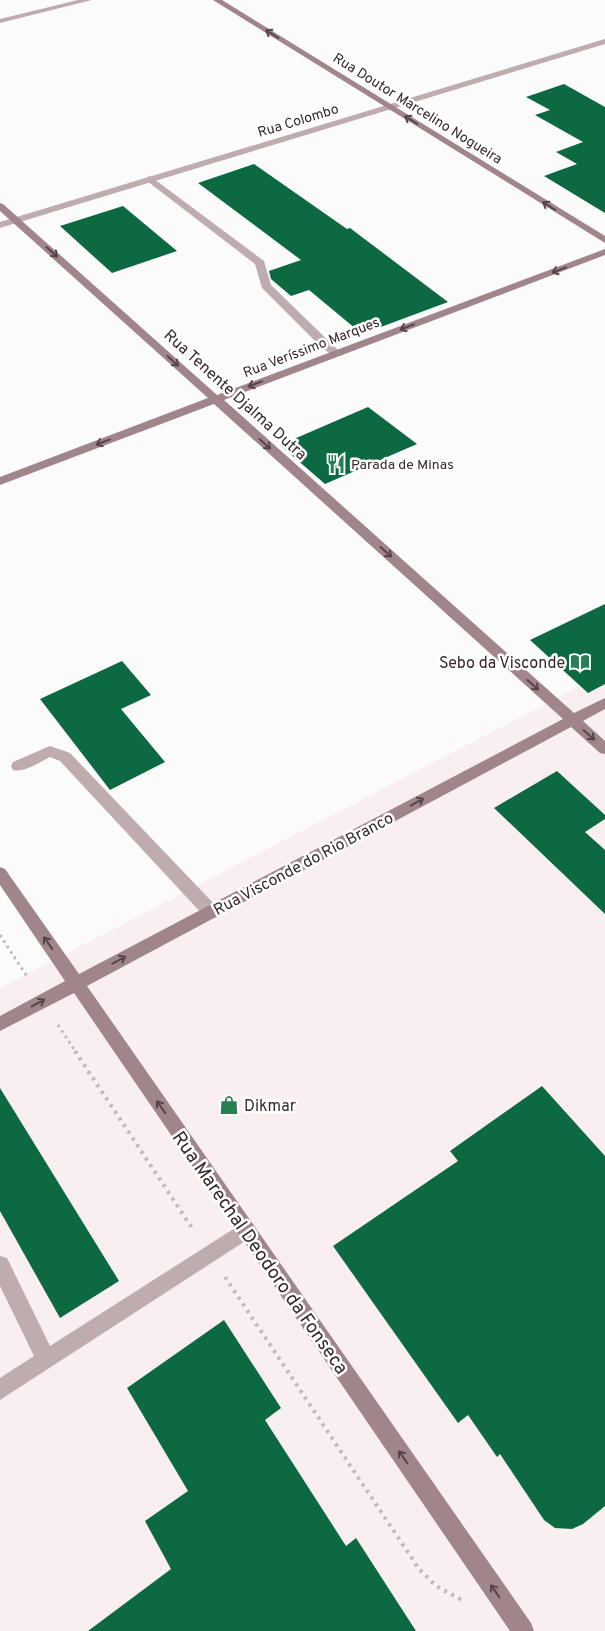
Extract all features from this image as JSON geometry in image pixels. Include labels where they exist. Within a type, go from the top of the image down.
[{"type":"main road","name":"Rua Doutor Marcelino Nogueira","points":[[217,0],[605,240]]},
{"type":"main road","name":"Rua Tenente Djalma Dutra","points":[[0,206],[605,749]]},
{"type":"main road","name":"Rua Veríssimo Marques","points":[[0,481],[605,252]]},
{"type":"main road","name":"Rua Visconde do Rio Branco","points":[[0,1024],[605,703]]},
{"type":"main road","name":"Rua Marechal Deodoro da Fonseca","points":[[0,874],[523,1631]]},
{"type":"street","points":[[0,21],[88,0]]},
{"type":"street","name":"Rua Colombo","points":[[0,224],[605,41]]},
{"type":"street","points":[[150,179],[260,263],[266,286],[324,344],[337,354]]},
{"type":"street","points":[[18,766],[50,752],[65,757],[211,912]]},
{"type":"street","points":[[0,1390],[246,1230]]},
{"type":"street","points":[[0,1265],[46,1360]]},
{"type":"path","points":[[0,935],[25,973]]},
{"type":"path","points":[[68,1042],[419,1569],[436,1586],[468,1603]]},
{"type":"shaded area","points":[[605,673],[605,1631],[0,1631],[0,988]]},
{"type":"building","points":[[564,84],[605,107],[605,213],[544,176],[577,164],[556,152],[583,142],[535,115],[550,110],[526,97]]},
{"type":"building","points":[[254,164],[347,229],[350,228],[448,302],[362,334],[309,290],[291,296],[271,279],[269,271],[301,260],[198,183]]},
{"type":"building","points":[[123,206],[177,251],[112,273],[60,226]]},
{"type":"building","name":"Parada de Minas","points":[[368,407],[417,444],[325,484],[280,445]]},
{"type":"building","name":"Sebo da Visconde","points":[[605,604],[605,684],[588,693],[530,640]]},
{"type":"building","points":[[122,661],[151,695],[121,709],[165,762],[110,790],[40,699]]},
{"type":"building","points":[[557,771],[605,815],[605,819],[585,832],[605,850],[605,914],[494,808]]},
{"type":"building","points":[[542,1086],[605,1156],[605,1506],[583,1524],[572,1529],[555,1528],[544,1520],[500,1454],[497,1457],[468,1415],[458,1423],[333,1246],[458,1161],[450,1151]]},
{"type":"building","points":[[0,1088],[119,1281],[60,1318],[0,1211]]},
{"type":"building","points":[[224,1320],[281,1408],[265,1420],[346,1546],[356,1538],[416,1631],[88,1631],[171,1569],[145,1521],[188,1491],[127,1388]]},
{"type":"place","name":"Parada de Minas","points":[[336,464]]},
{"type":"place","name":"Sebo da Visconde","points":[[580,662]]},
{"type":"place","name":"Dikmar","points":[[229,1105]]}]
